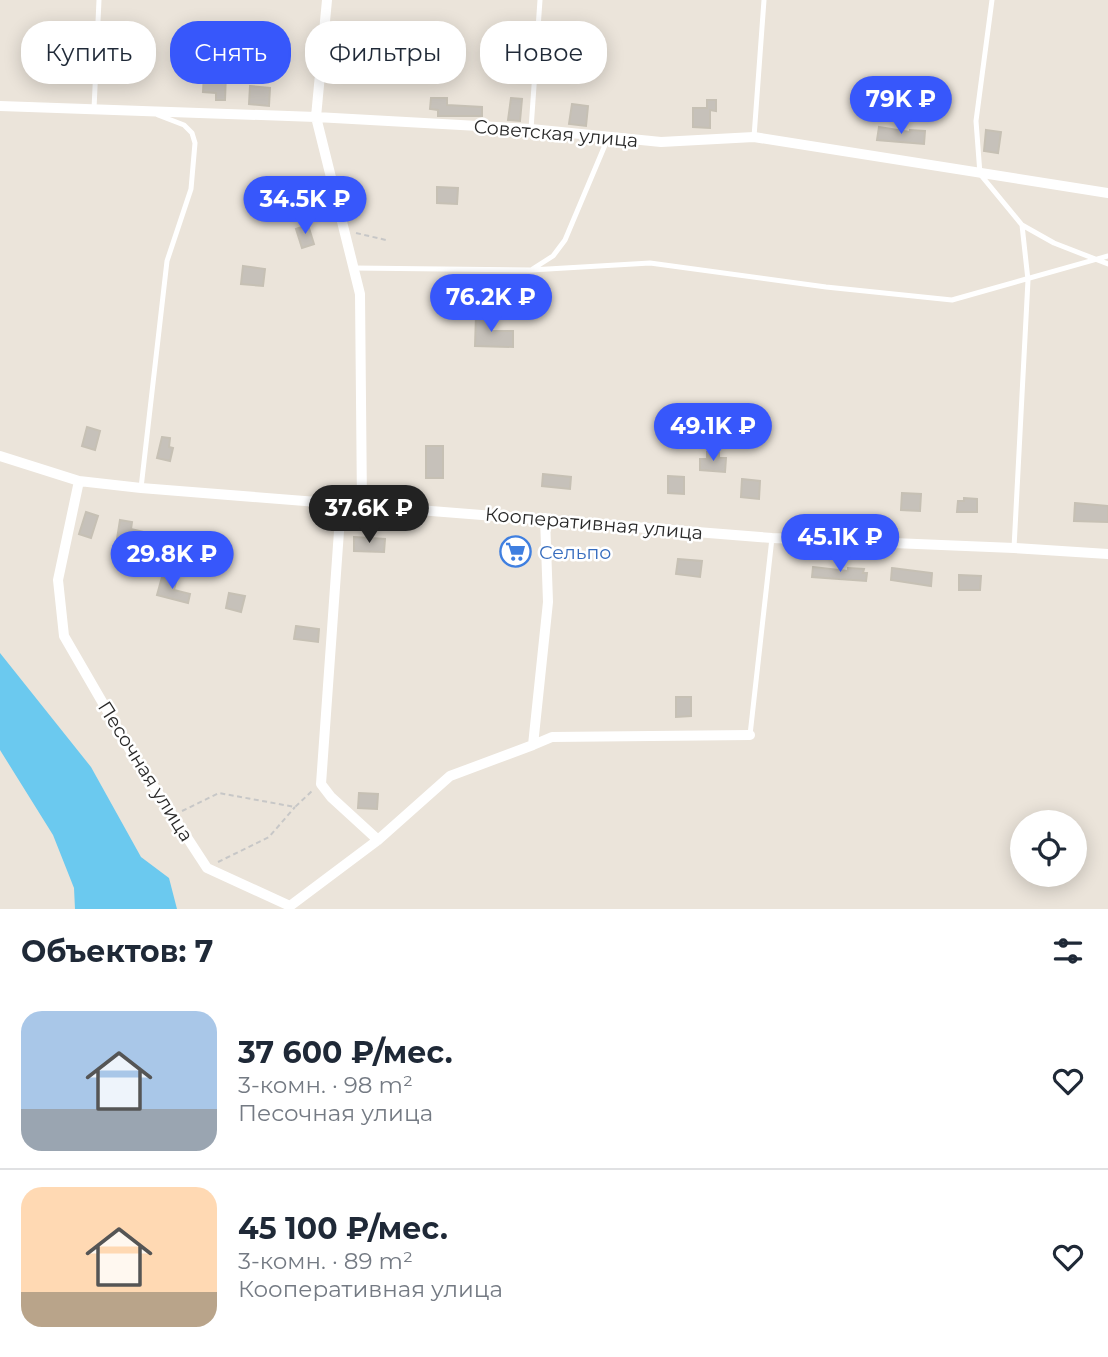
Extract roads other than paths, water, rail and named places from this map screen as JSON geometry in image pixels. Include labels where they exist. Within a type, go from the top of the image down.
[{"type":"street","points":[[327,0],[316,117],[360,294],[362,506]]},
{"type":"street","name":"Советская улица","points":[[0,106],[316,117],[531,129],[661,142],[754,137],[1108,193]]},
{"type":"street","name":"Кооперативная улица","points":[[0,456],[79,481],[141,488],[772,538],[1108,554]]},
{"type":"street","name":"Песочная улица","points":[[79,481],[58,580],[64,636],[130,750],[207,868],[290,906],[378,840]]},
{"type":"street","points":[[341,503],[321,784],[331,797],[378,840],[450,776],[552,737],[750,735]]},
{"type":"street","points":[[533,745],[548,603],[545,518]]},
{"type":"lane","points":[[94,111],[99,0]]},
{"type":"lane","points":[[531,129],[540,0]]},
{"type":"lane","points":[[754,137],[764,0]]},
{"type":"lane","points":[[992,0],[976,121],[980,174],[1022,225],[1054,243],[1108,264]]},
{"type":"lane","points":[[141,488],[167,261],[191,189],[195,143],[184,125],[152,113]]},
{"type":"lane","points":[[531,270],[552,256],[565,240],[608,138]]},
{"type":"lane","points":[[1014,548],[1028,280],[1022,225]]},
{"type":"lane","points":[[354,268],[531,270],[650,263],[953,300],[1108,256]]},
{"type":"lane","points":[[750,735],[772,538]]},
{"type":"water","points":[[0,653],[91,767],[141,857],[169,878],[177,909],[75,909],[74,888],[53,835],[0,750]]},
{"type":"place","name":"Сельпо","points":[[516,552]]}]
